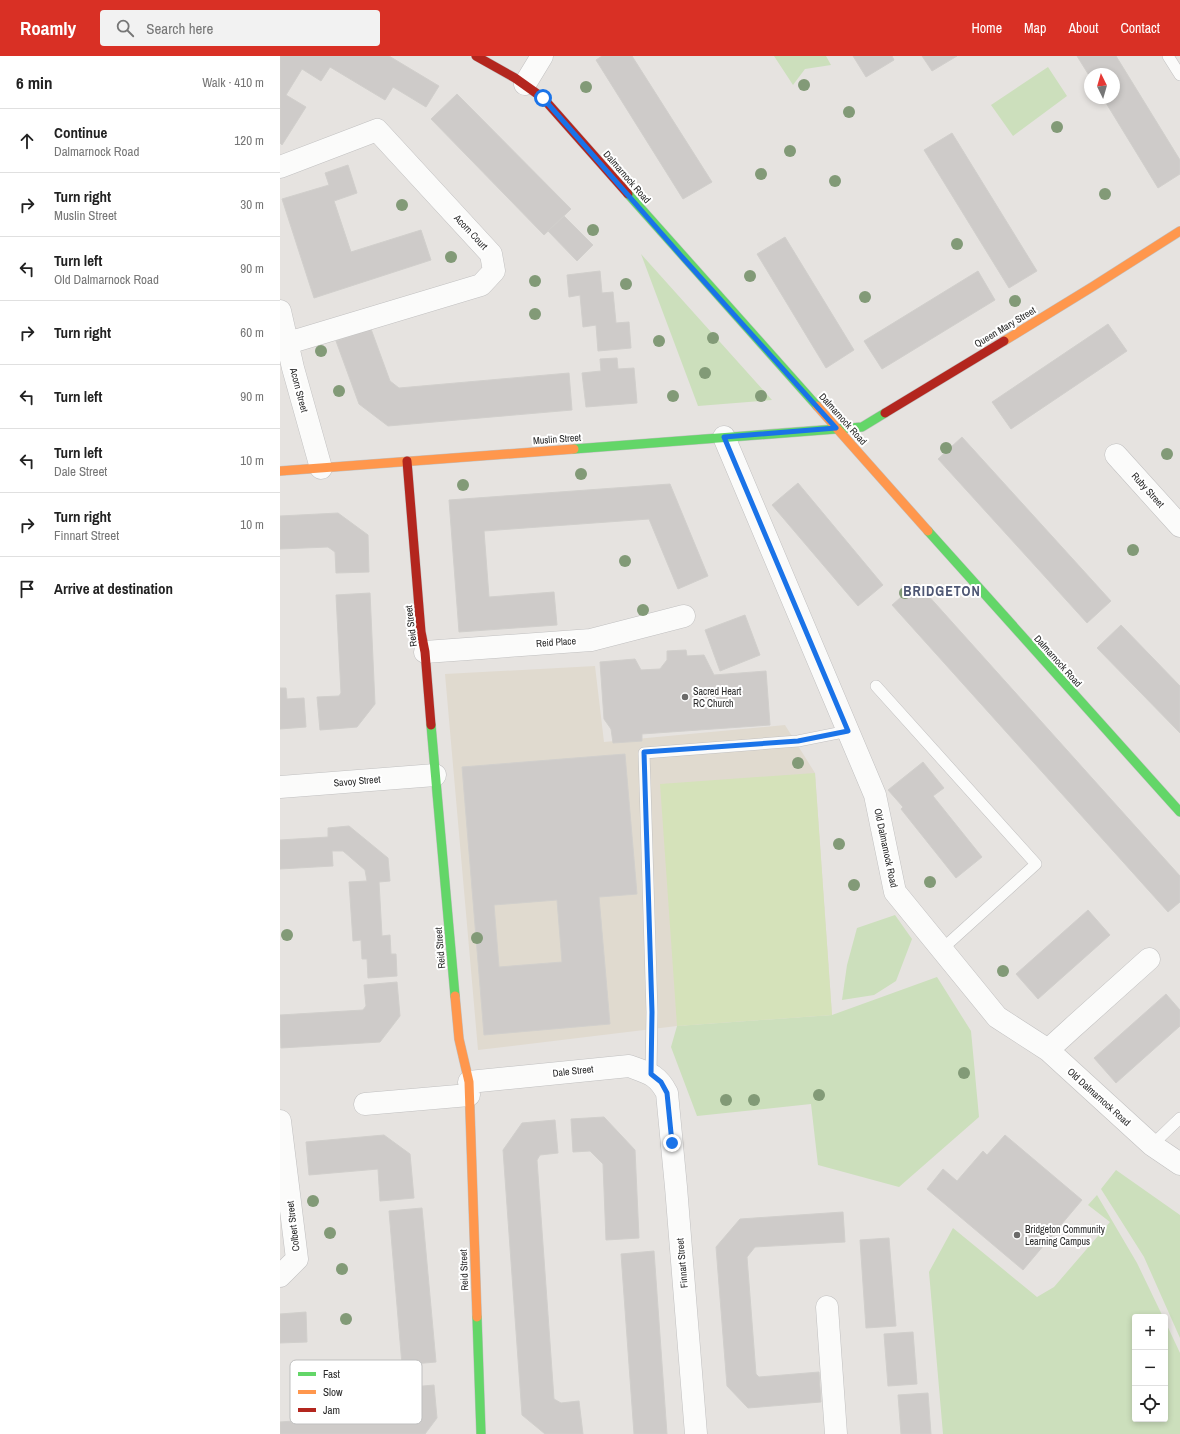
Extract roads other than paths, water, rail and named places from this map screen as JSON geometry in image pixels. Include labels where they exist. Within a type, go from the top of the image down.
[{"type":"street","name":"Dalmarnock Road","points":[[476,56],[525,84],[543,98],[559,115],[683,258],[1180,812]]},
{"type":"street","points":[[525,84],[542,56]]},
{"type":"street","name":"Acorn Court","points":[[280,167],[377,130],[491,254],[494,271],[481,285],[459,293],[288,343]]},
{"type":"street","name":"Queen Mary Street","points":[[836,428],[862,427],[1092,287],[1180,231]]},
{"type":"street","name":"Acorn Street","points":[[280,311],[293,368],[321,468]]},
{"type":"street","name":"Muslin Street","points":[[280,471],[836,428]]},
{"type":"street","name":"Old Dalmarnock Road","points":[[724,437],[874,795],[895,892],[997,1017],[1048,1050],[1152,1145],[1180,1164]]},
{"type":"street","name":"Ruby Street","points":[[1116,455],[1180,526]]},
{"type":"street","name":"Reid Street","points":[[407,461],[421,632],[425,652],[459,1039],[469,1088],[481,1434]]},
{"type":"street","name":"Reid Place","points":[[425,652],[591,640],[684,616]]},
{"type":"street","name":"Savoy Street","points":[[280,787],[435,775]]},
{"type":"street","points":[[1048,1050],[1149,959]]},
{"type":"street","name":"Dale Street","points":[[366,1104],[629,1066],[651,1074],[661,1082],[667,1093]]},
{"type":"street","name":"Finnart Street","points":[[667,1093],[696,1434]]},
{"type":"street","name":"Colbert Street","points":[[280,1121],[297,1259],[280,1276]]},
{"type":"street","points":[[827,1307],[836,1434]]},
{"type":"lane","points":[[1168,56],[1180,75]]},
{"type":"lane","points":[[876,686],[1036,864],[941,950]]},
{"type":"lane","points":[[651,1074],[652,1012],[644,752],[798,741],[848,731]]},
{"type":"lane","points":[[1152,1145],[1180,1118]]},
{"type":"place","name":"Sacred Heart RC Church","points":[[685,697]]},
{"type":"place","name":"Bridgeton Community Learning Campus","points":[[1017,1235]]},
{"type":"district","name":"BRIDGETON","points":[[942,591]]}]
